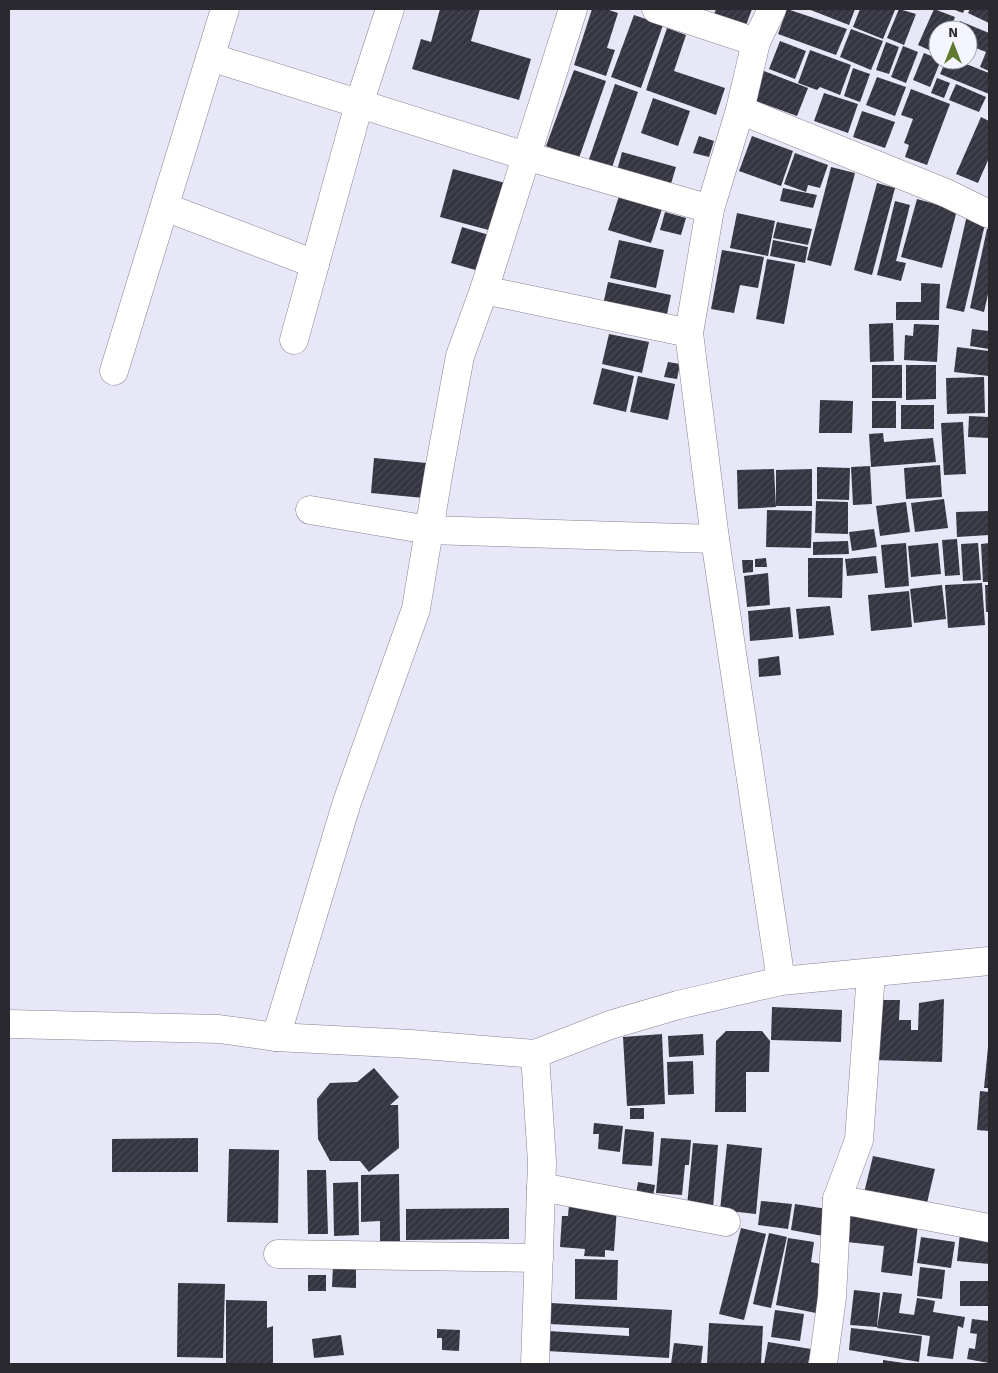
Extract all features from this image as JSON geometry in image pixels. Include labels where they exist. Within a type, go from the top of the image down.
[{"type":"street","points":[[114,372],[225,9]]},
{"type":"street","points":[[294,340],[359,104],[390,9]]},
{"type":"street","points":[[276,1037],[347,802],[416,609],[460,356],[484,290],[573,9]]},
{"type":"street","points":[[656,9],[756,42]]},
{"type":"street","points":[[772,9],[756,42],[740,110],[710,209],[689,334],[715,539],[781,981]]},
{"type":"street","points":[[210,57],[526,156],[710,209]]},
{"type":"street","points":[[740,110],[946,193],[989,214]]},
{"type":"street","points":[[165,207],[315,264]]},
{"type":"street","points":[[484,290],[689,334]]},
{"type":"street","points":[[310,510],[429,530],[715,539]]},
{"type":"street","points":[[9,1024],[219,1029],[276,1037],[411,1044],[535,1054],[610,1025],[678,1004],[781,981],[989,961]]},
{"type":"street","points":[[823,1364],[832,1297],[837,1199],[859,1140],[872,973]]},
{"type":"street","points":[[535,1054],[542,1162],[535,1364]]},
{"type":"street","points":[[541,1187],[726,1222]]},
{"type":"street","points":[[837,1199],[989,1228]]},
{"type":"street","points":[[278,1254],[540,1258]]},
{"type":"building","points":[[440,9],[480,9],[471,41],[531,59],[519,100],[412,69],[421,39],[431,42]]},
{"type":"building","points":[[592,9],[606,9],[618,13],[607,48],[615,50],[606,76],[574,65]]},
{"type":"building","points":[[716,9],[752,9],[745,28],[713,17]]},
{"type":"building","points":[[787,9],[847,29],[836,55],[778,34]]},
{"type":"building","points":[[808,9],[855,9],[849,25]]},
{"type":"building","points":[[860,9],[895,10],[883,39],[853,27]]},
{"type":"building","points":[[899,9],[916,14],[904,45],[887,38]]},
{"type":"building","points":[[934,9],[955,17],[954,20],[929,20]]},
{"type":"building","points":[[952,9],[965,9],[963,13]]},
{"type":"building","points":[[970,9],[989,9],[989,23],[968,13]]},
{"type":"building","points":[[634,15],[663,25],[641,88],[611,77]]},
{"type":"building","points":[[928,22],[928,50],[918,45]]},
{"type":"building","points":[[667,28],[686,35],[674,71],[725,88],[716,115],[646,90]]},
{"type":"building","points":[[978,28],[989,33],[989,71],[980,67],[986,52],[978,49]]},
{"type":"building","points":[[851,29],[883,41],[871,70],[840,57]]},
{"type":"building","points":[[780,41],[806,51],[795,79],[769,69]]},
{"type":"building","points":[[886,42],[899,47],[889,74],[876,70]]},
{"type":"building","points":[[903,46],[918,52],[906,83],[891,77]]},
{"type":"building","points":[[810,50],[851,65],[840,95],[820,87],[817,90],[798,83]]},
{"type":"building","points":[[924,53],[928,55],[928,70],[937,70],[930,87],[913,80]]},
{"type":"building","points":[[853,68],[870,74],[860,102],[844,96]]},
{"type":"building","points":[[978,69],[989,73],[989,94],[940,74],[942,70]]},
{"type":"building","points":[[574,70],[606,81],[579,158],[546,146]]},
{"type":"building","points":[[764,71],[808,88],[797,116],[753,100]]},
{"type":"building","points":[[877,77],[906,87],[895,116],[866,105]]},
{"type":"building","points":[[937,78],[950,83],[944,98],[931,93]]},
{"type":"building","points":[[615,84],[638,92],[610,173],[587,165]]},
{"type":"building","points":[[956,84],[986,97],[979,112],[949,100]]},
{"type":"building","points":[[911,89],[950,104],[927,165],[905,157],[909,145],[904,143],[913,119],[901,115]]},
{"type":"building","points":[[824,93],[858,104],[848,133],[814,121]]},
{"type":"building","points":[[653,98],[690,111],[678,146],[641,133]]},
{"type":"building","points":[[862,111],[895,122],[885,148],[853,137]]},
{"type":"building","points":[[981,117],[989,121],[989,158],[978,183],[956,174]]},
{"type":"building","points":[[699,136],[714,141],[709,157],[693,153]]},
{"type":"building","points":[[752,136],[793,151],[781,186],[739,171]]},
{"type":"building","points":[[622,152],[676,167],[670,187],[617,171]]},
{"type":"building","points":[[795,153],[828,165],[820,188],[808,185],[806,192],[784,184]]},
{"type":"building","points":[[831,167],[855,173],[831,266],[807,260]]},
{"type":"building","points":[[453,169],[509,184],[496,232],[440,217]]},
{"type":"building","points":[[877,183],[895,188],[872,275],[854,270]]},
{"type":"building","points":[[783,188],[817,195],[813,208],[780,201]]},
{"type":"building","points":[[619,196],[662,209],[651,243],[608,230]]},
{"type":"building","points":[[917,199],[957,210],[942,268],[901,257]]},
{"type":"building","points":[[895,201],[910,205],[896,261],[906,263],[901,281],[877,275]]},
{"type":"building","points":[[665,212],[686,218],[681,235],[660,230]]},
{"type":"building","points":[[737,213],[775,221],[768,256],[730,248]]},
{"type":"building","points":[[967,215],[986,220],[964,312],[946,308]]},
{"type":"building","points":[[777,222],[812,229],[808,245],[773,238]]},
{"type":"building","points":[[462,227],[496,237],[486,273],[451,263]]},
{"type":"building","points":[[987,229],[989,229],[989,290],[984,312],[970,308]]},
{"type":"building","points":[[619,240],[664,250],[656,288],[610,278]]},
{"type":"building","points":[[773,240],[808,247],[805,263],[770,256]]},
{"type":"building","points":[[722,250],[764,257],[758,288],[740,285],[734,313],[711,309]]},
{"type":"building","points":[[767,259],[795,264],[784,324],[756,319]]},
{"type":"building","points":[[608,282],[671,295],[666,319],[603,305]]},
{"type":"building","points":[[921,283],[940,284],[939,320],[896,320],[896,302],[921,302]]},
{"type":"building","points":[[893,323],[894,361],[870,362],[869,324]]},
{"type":"building","points":[[914,324],[939,325],[937,362],[904,360],[905,335],[913,336]]},
{"type":"building","points":[[972,329],[989,331],[989,349],[970,346]]},
{"type":"building","points":[[609,334],[649,342],[642,373],[602,364]]},
{"type":"building","points":[[957,347],[989,351],[989,376],[954,372]]},
{"type":"building","points":[[668,362],[680,364],[677,379],[664,377]]},
{"type":"building","points":[[872,365],[902,365],[902,398],[872,398]]},
{"type":"building","points":[[906,365],[936,365],[936,399],[906,400]]},
{"type":"building","points":[[602,368],[634,376],[626,412],[593,404]]},
{"type":"building","points":[[638,376],[675,384],[668,420],[630,412]]},
{"type":"building","points":[[984,377],[985,413],[947,414],[946,378]]},
{"type":"building","points":[[820,400],[853,401],[852,433],[819,433]]},
{"type":"building","points":[[872,401],[896,401],[896,428],[872,428]]},
{"type":"building","points":[[901,405],[934,405],[934,429],[901,429]]},
{"type":"building","points":[[969,416],[989,417],[989,438],[968,437]]},
{"type":"building","points":[[963,422],[966,474],[944,475],[941,423]]},
{"type":"building","points":[[883,433],[884,442],[933,438],[936,462],[871,467],[869,434]]},
{"type":"building","points":[[374,458],[427,463],[424,498],[371,493]]},
{"type":"building","points":[[940,465],[942,497],[906,499],[904,468]]},
{"type":"building","points":[[870,466],[872,504],[853,505],[851,467]]},
{"type":"building","points":[[817,467],[850,468],[849,500],[817,499]]},
{"type":"building","points":[[774,469],[776,507],[738,509],[737,470]]},
{"type":"building","points":[[812,469],[812,506],[776,506],[776,470]]},
{"type":"building","points":[[944,499],[948,528],[915,532],[911,503]]},
{"type":"building","points":[[816,501],[848,502],[848,534],[815,533]]},
{"type":"building","points":[[906,502],[910,532],[880,536],[876,506]]},
{"type":"building","points":[[767,510],[812,511],[811,548],[766,547]]},
{"type":"building","points":[[989,511],[989,535],[957,537],[956,512]]},
{"type":"building","points":[[874,529],[877,547],[852,551],[849,532]]},
{"type":"building","points":[[957,539],[960,575],[945,576],[942,540]]},
{"type":"building","points":[[848,541],[849,554],[813,555],[813,542]]},
{"type":"building","points":[[906,543],[909,586],[885,588],[881,545]]},
{"type":"building","points":[[938,543],[941,574],[911,577],[908,546]]},
{"type":"building","points":[[978,543],[981,580],[963,581],[961,544]]},
{"type":"building","points":[[989,543],[989,582],[983,582],[981,544]]},
{"type":"building","points":[[876,556],[878,573],[847,576],[845,559]]},
{"type":"building","points":[[766,558],[767,567],[755,567],[755,559]]},
{"type":"building","points":[[808,558],[843,558],[842,598],[808,597]]},
{"type":"building","points":[[742,560],[753,560],[753,572],[743,573]]},
{"type":"building","points":[[768,573],[770,605],[747,607],[744,576]]},
{"type":"building","points":[[982,583],[985,625],[948,628],[945,585]]},
{"type":"building","points":[[942,585],[946,619],[914,623],[910,589]]},
{"type":"building","points":[[985,585],[989,585],[989,612],[986,612]]},
{"type":"building","points":[[909,591],[912,627],[871,631],[868,595]]},
{"type":"building","points":[[830,606],[834,635],[799,639],[796,609]]},
{"type":"building","points":[[790,607],[793,637],[750,641],[748,611]]},
{"type":"building","points":[[779,656],[781,675],[759,677],[758,659]]},
{"type":"building","points":[[944,999],[942,1062],[874,1060],[876,1000],[900,1000],[899,1020],[911,1020],[911,1030],[918,1030],[919,1003]]},
{"type":"building","points":[[772,1007],[842,1010],[841,1042],[771,1040]]},
{"type":"building","points":[[726,1031],[762,1031],[770,1041],[769,1072],[746,1072],[746,1112],[715,1112],[716,1041]]},
{"type":"building","points":[[662,1034],[665,1104],[627,1106],[623,1037]]},
{"type":"building","points":[[703,1034],[704,1055],[669,1057],[668,1036]]},
{"type":"building","points":[[988,1047],[989,1088],[984,1088]]},
{"type":"building","points":[[693,1061],[694,1094],[668,1095],[667,1062]]},
{"type":"building","points":[[374,1068],[399,1097],[390,1105],[398,1105],[399,1148],[369,1172],[360,1161],[330,1161],[318,1139],[317,1099],[330,1083],[357,1082]]},
{"type":"building","points":[[980,1091],[989,1092],[989,1131],[977,1130]]},
{"type":"building","points":[[630,1108],[644,1108],[644,1119],[630,1119]]},
{"type":"building","points":[[594,1123],[623,1126],[620,1152],[598,1149],[599,1134],[593,1134]]},
{"type":"building","points":[[625,1129],[654,1132],[652,1166],[622,1164]]},
{"type":"building","points":[[198,1138],[198,1172],[112,1172],[112,1139]]},
{"type":"building","points":[[661,1138],[691,1140],[689,1165],[685,1165],[682,1195],[656,1193]]},
{"type":"building","points":[[693,1143],[718,1145],[713,1208],[687,1206]]},
{"type":"building","points":[[727,1144],[762,1148],[756,1214],[720,1210]]},
{"type":"building","points":[[229,1149],[279,1150],[278,1223],[227,1222]]},
{"type":"building","points":[[873,1156],[935,1169],[927,1203],[908,1198],[909,1204],[864,1193]]},
{"type":"building","points":[[307,1170],[326,1170],[328,1234],[308,1234]]},
{"type":"building","points":[[399,1174],[400,1241],[380,1241],[380,1221],[361,1222],[361,1175]]},
{"type":"building","points":[[358,1182],[359,1235],[334,1236],[333,1183]]},
{"type":"building","points":[[638,1182],[655,1185],[653,1197],[636,1195]]},
{"type":"building","points":[[761,1201],[792,1204],[788,1229],[758,1225]]},
{"type":"building","points":[[569,1204],[617,1207],[614,1251],[605,1250],[605,1257],[584,1256],[585,1249],[560,1247],[562,1216],[568,1216]]},
{"type":"building","points":[[795,1204],[827,1209],[823,1236],[791,1230]]},
{"type":"building","points":[[509,1208],[509,1239],[406,1240],[406,1209]]},
{"type":"building","points":[[850,1216],[918,1224],[912,1276],[881,1272],[884,1246],[847,1242]]},
{"type":"building","points":[[741,1228],[766,1234],[744,1320],[719,1314]]},
{"type":"building","points":[[769,1233],[787,1237],[771,1308],[753,1304]]},
{"type":"building","points":[[960,1233],[989,1239],[989,1264],[957,1261]]},
{"type":"building","points":[[921,1237],[955,1242],[951,1268],[917,1263]]},
{"type":"building","points":[[788,1238],[814,1242],[811,1262],[825,1265],[816,1313],[776,1305]]},
{"type":"building","points":[[575,1259],[618,1260],[617,1300],[575,1299]]},
{"type":"building","points":[[333,1266],[356,1267],[356,1288],[332,1287]]},
{"type":"building","points":[[920,1267],[945,1270],[942,1299],[917,1296]]},
{"type":"building","points":[[308,1275],[326,1275],[326,1291],[308,1291]]},
{"type":"building","points":[[960,1281],[989,1281],[989,1306],[960,1306]]},
{"type":"building","points":[[178,1283],[225,1284],[223,1358],[177,1357]]},
{"type":"building","points":[[854,1290],[880,1293],[877,1327],[850,1325]]},
{"type":"building","points":[[883,1292],[902,1294],[899,1313],[914,1315],[917,1298],[935,1301],[933,1312],[965,1317],[963,1328],[958,1326],[953,1359],[927,1356],[930,1336],[877,1328]]},
{"type":"building","points":[[226,1300],[267,1301],[267,1328],[273,1326],[273,1364],[226,1364]]},
{"type":"building","points":[[551,1303],[672,1310],[669,1358],[547,1351],[548,1331],[629,1336],[629,1328],[549,1324]]},
{"type":"building","points":[[775,1310],[804,1314],[800,1341],[771,1337]]},
{"type":"building","points":[[972,1319],[989,1321],[989,1363],[967,1359],[969,1348],[975,1349],[977,1334],[970,1333]]},
{"type":"building","points":[[709,1323],[763,1326],[761,1364],[707,1364]]},
{"type":"building","points":[[851,1328],[922,1336],[919,1362],[849,1350]]},
{"type":"building","points":[[437,1329],[460,1330],[459,1351],[442,1350],[442,1338],[437,1338]]},
{"type":"building","points":[[341,1335],[344,1355],[314,1358],[312,1339]]},
{"type":"building","points":[[768,1342],[811,1349],[808,1364],[764,1364]]},
{"type":"building","points":[[674,1343],[703,1346],[701,1364],[671,1364]]},
{"type":"building","points":[[883,1360],[904,1363],[904,1364],[883,1364]]}]
